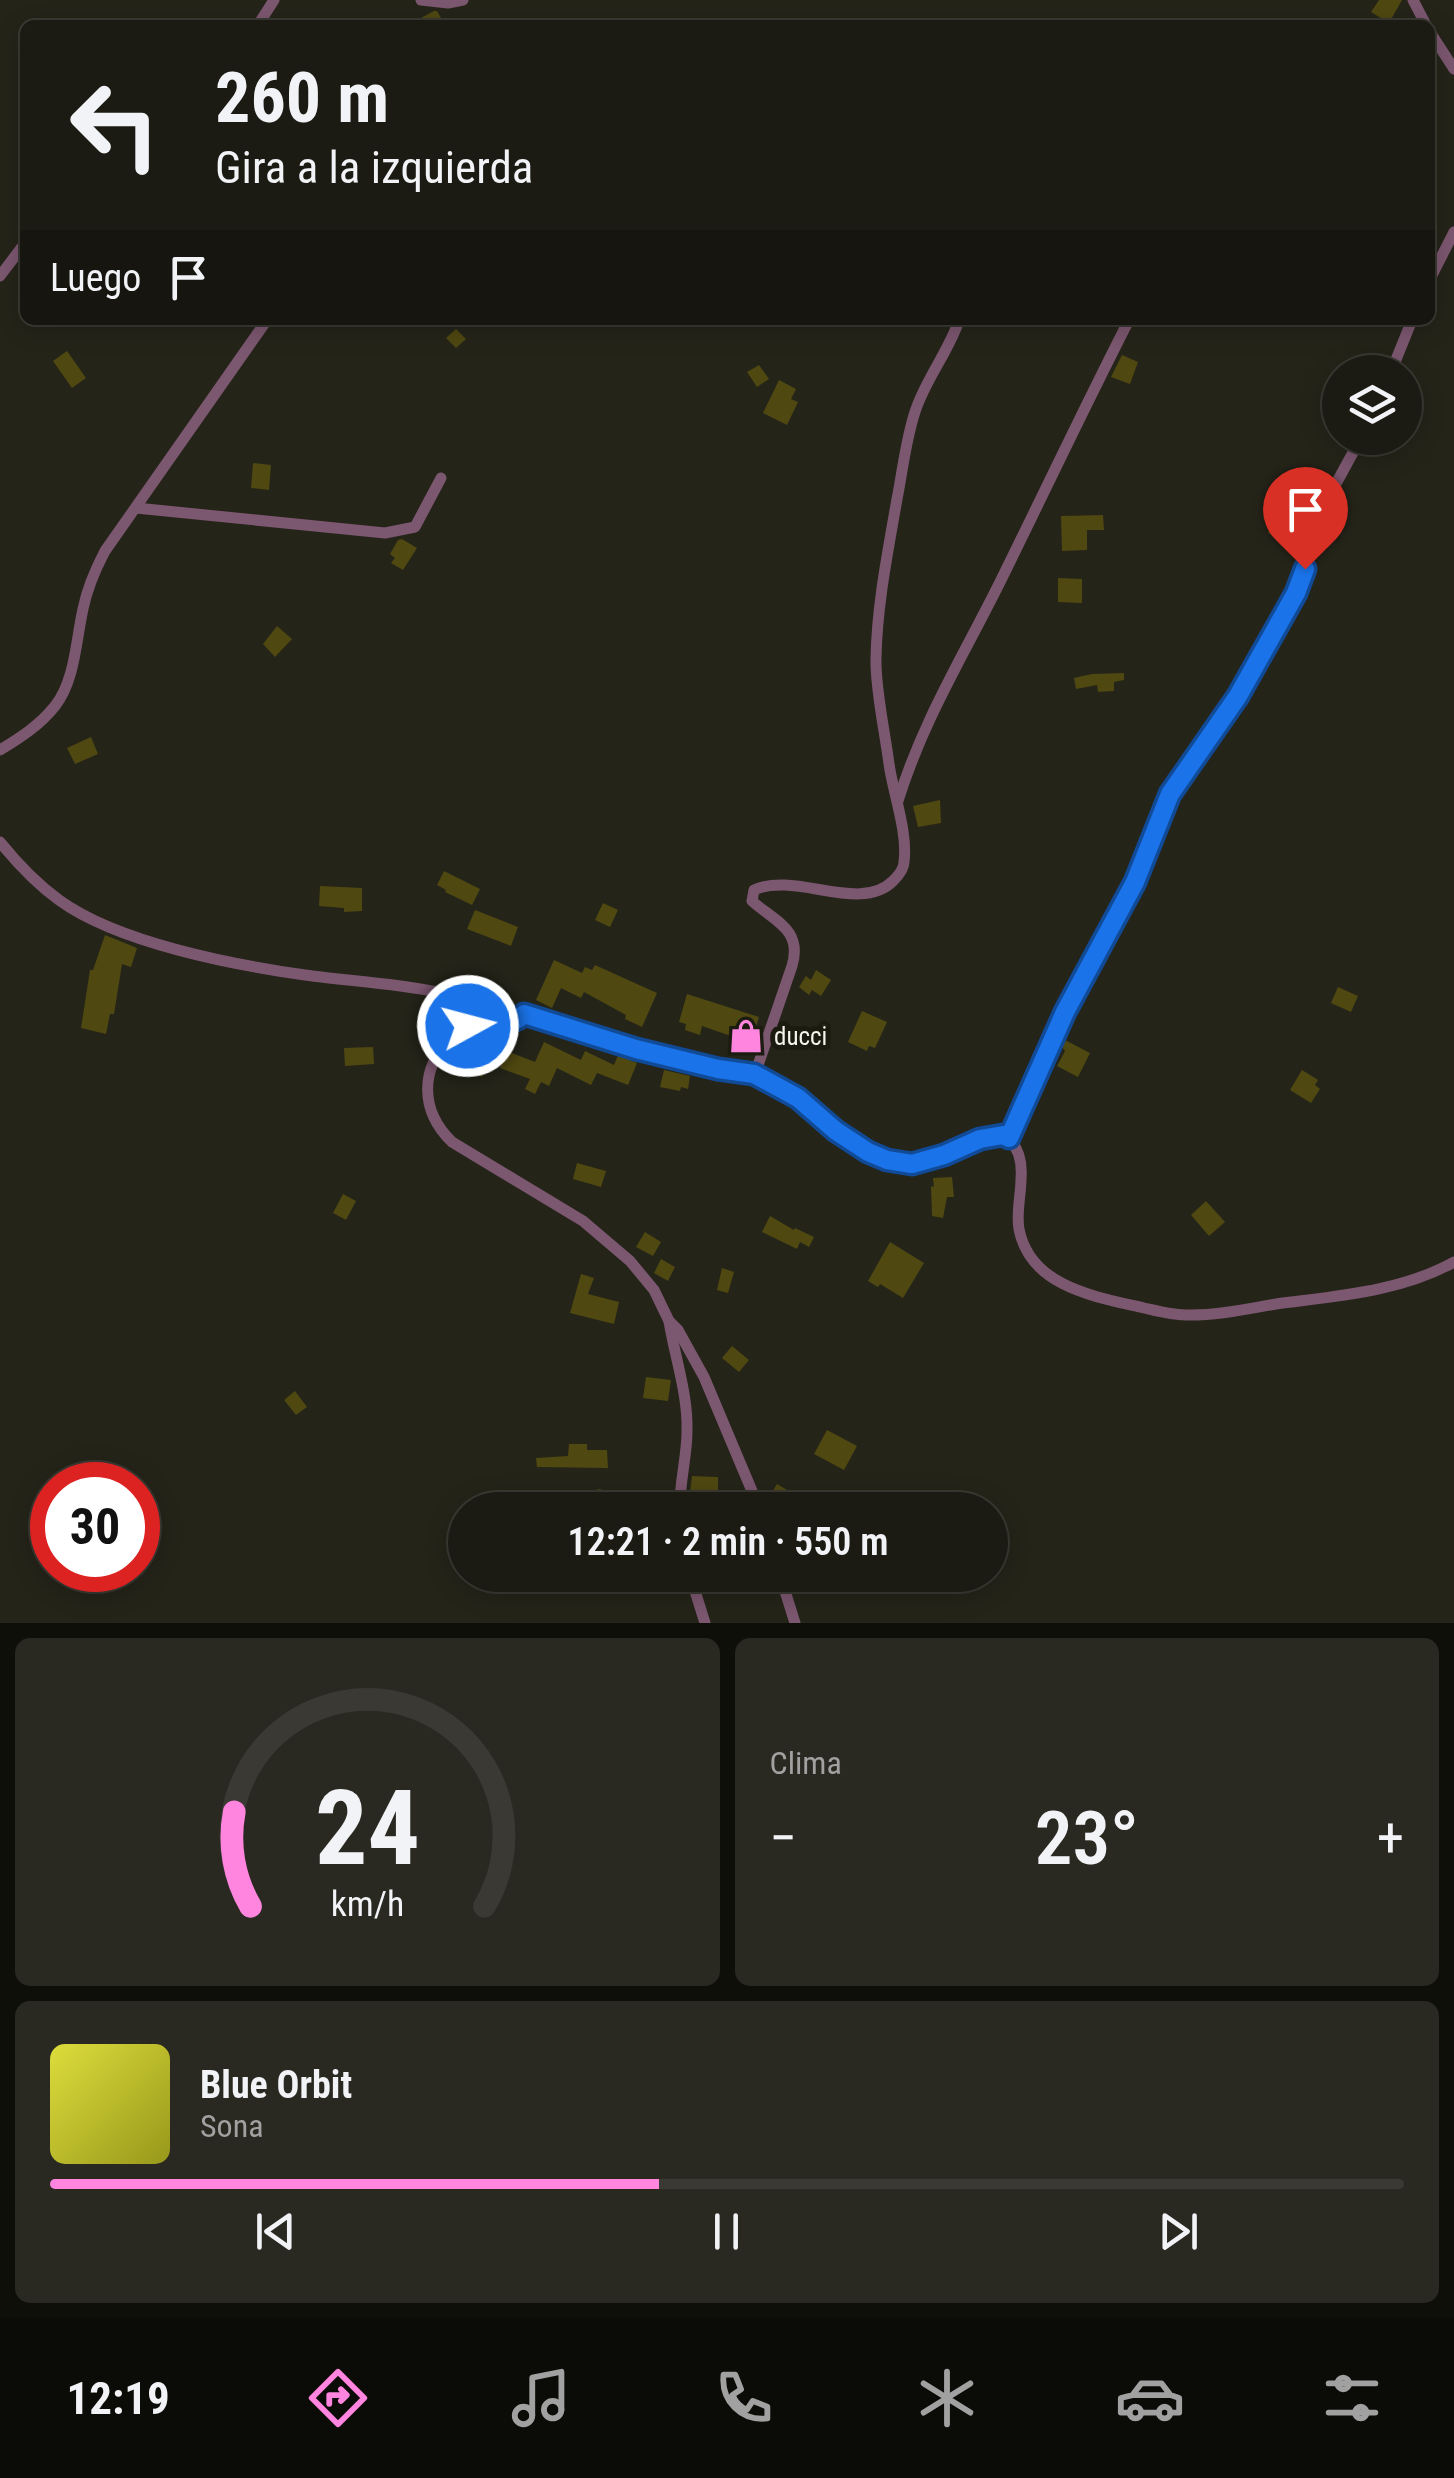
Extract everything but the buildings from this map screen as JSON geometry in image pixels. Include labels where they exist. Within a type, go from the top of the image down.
[{"type":"street","points":[[421,0],[463,0]]},
{"type":"street","points":[[1435,39],[1454,69]]},
{"type":"street","points":[[1435,270],[1454,232]]},
{"type":"street","points":[[0,276],[20,250]]},
{"type":"street","points":[[0,750],[36,725],[61,697],[95,569],[264,325]]},
{"type":"street","points":[[754,1074],[794,951],[786,928],[754,904],[752,894],[757,888],[782,884],[867,895],[894,880],[904,864],[876,660],[885,574],[916,410],[958,325]]},
{"type":"street","points":[[896,805],[911,758],[944,688],[1127,325]]},
{"type":"street","points":[[1398,355],[1410,325]]},
{"type":"street","points":[[1009,1138],[1065,1012],[1135,882],[1170,794],[1238,696],[1296,593],[1315,528],[1352,455]]},
{"type":"street","points":[[136,508],[384,534],[415,527],[441,478]]},
{"type":"street","points":[[0,842],[16,862],[60,901],[124,932],[245,965],[437,992],[636,1049],[754,1074],[798,1098],[836,1131],[887,1160],[912,1164],[980,1139],[1003,1135],[1018,1150],[1022,1172],[1018,1227],[1028,1252],[1042,1271],[1065,1286],[1107,1299],[1183,1315],[1222,1312],[1379,1289],[1436,1272],[1454,1262]]},
{"type":"street","points":[[524,1014],[510,1023],[478,1022],[459,1032],[442,1048],[429,1068],[428,1092],[433,1115],[452,1142],[545,1196],[605,1238],[654,1290],[669,1321],[686,1402],[688,1434],[681,1492]]},
{"type":"street","points":[[669,1321],[704,1377],[752,1492]]},
{"type":"street","points":[[695,1592],[705,1623]]},
{"type":"street","points":[[785,1592],[795,1623]]},
{"type":"place","name":"ducci","points":[[746,1036]]},
{"type":"route","points":[[468,1026],[478,1022],[510,1023],[524,1014],[678,1060],[754,1074],[798,1098],[836,1131],[887,1160],[912,1164],[980,1139],[1003,1135],[1009,1138],[1065,1012],[1135,882],[1170,794],[1238,696],[1296,593],[1305,569]]}]
